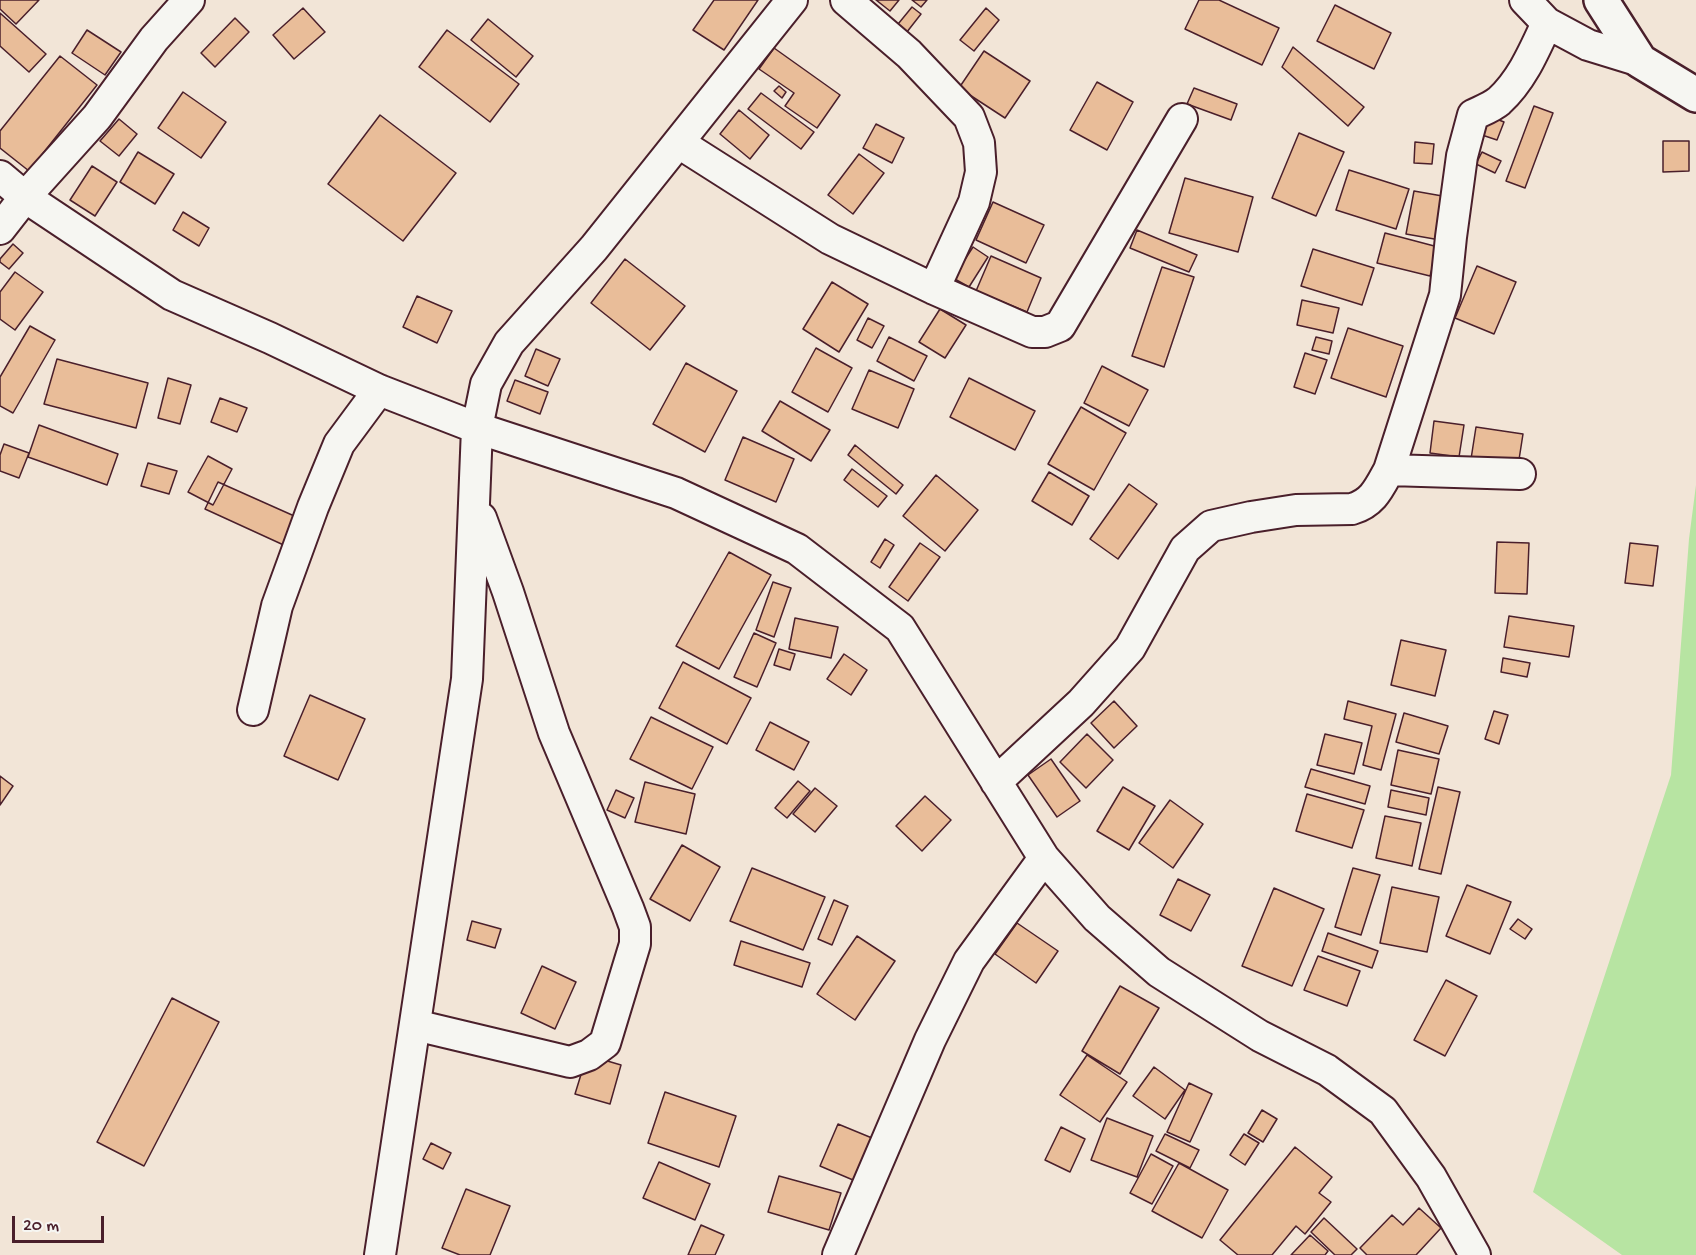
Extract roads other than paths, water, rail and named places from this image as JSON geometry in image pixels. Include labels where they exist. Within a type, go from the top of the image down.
[{"type":"street","points":[[0,229],[25,197],[97,117],[154,39],[189,0]]},
{"type":"street","points":[[380,1255],[467,679],[477,428],[486,384],[509,343],[594,248],[792,0]]},
{"type":"street","points":[[846,0],[909,54],[969,117],[979,143],[981,172],[974,202],[934,289]]},
{"type":"street","points":[[1524,0],[1547,23],[1588,45],[1640,61],[1696,94]]},
{"type":"street","points":[[1601,0],[1640,61]]},
{"type":"street","points":[[996,782],[1081,703],[1130,648],[1185,549],[1211,526],[1296,510],[1352,509],[1361,506],[1375,496],[1389,470],[1445,295],[1462,156],[1473,115],[1497,103],[1516,82],[1547,23]]},
{"type":"street","points":[[679,142],[830,239],[934,289],[1032,332],[1045,332],[1060,326],[1182,119]]},
{"type":"street","points":[[0,176],[25,197],[172,295],[379,390],[477,428],[676,493],[797,549],[900,628],[1044,858],[1097,918],[1160,972],[1260,1036],[1327,1070],[1383,1111],[1431,1178],[1476,1255]]},
{"type":"street","points":[[253,710],[277,606],[313,507],[339,444],[379,390]]},
{"type":"street","points":[[1389,470],[1520,474]]},
{"type":"street","points":[[415,1025],[570,1062],[589,1055],[605,1043],[635,944],[635,927],[554,733],[508,592],[475,504]]},
{"type":"street","points":[[838,1255],[930,1040],[969,961],[1044,858]]}]
